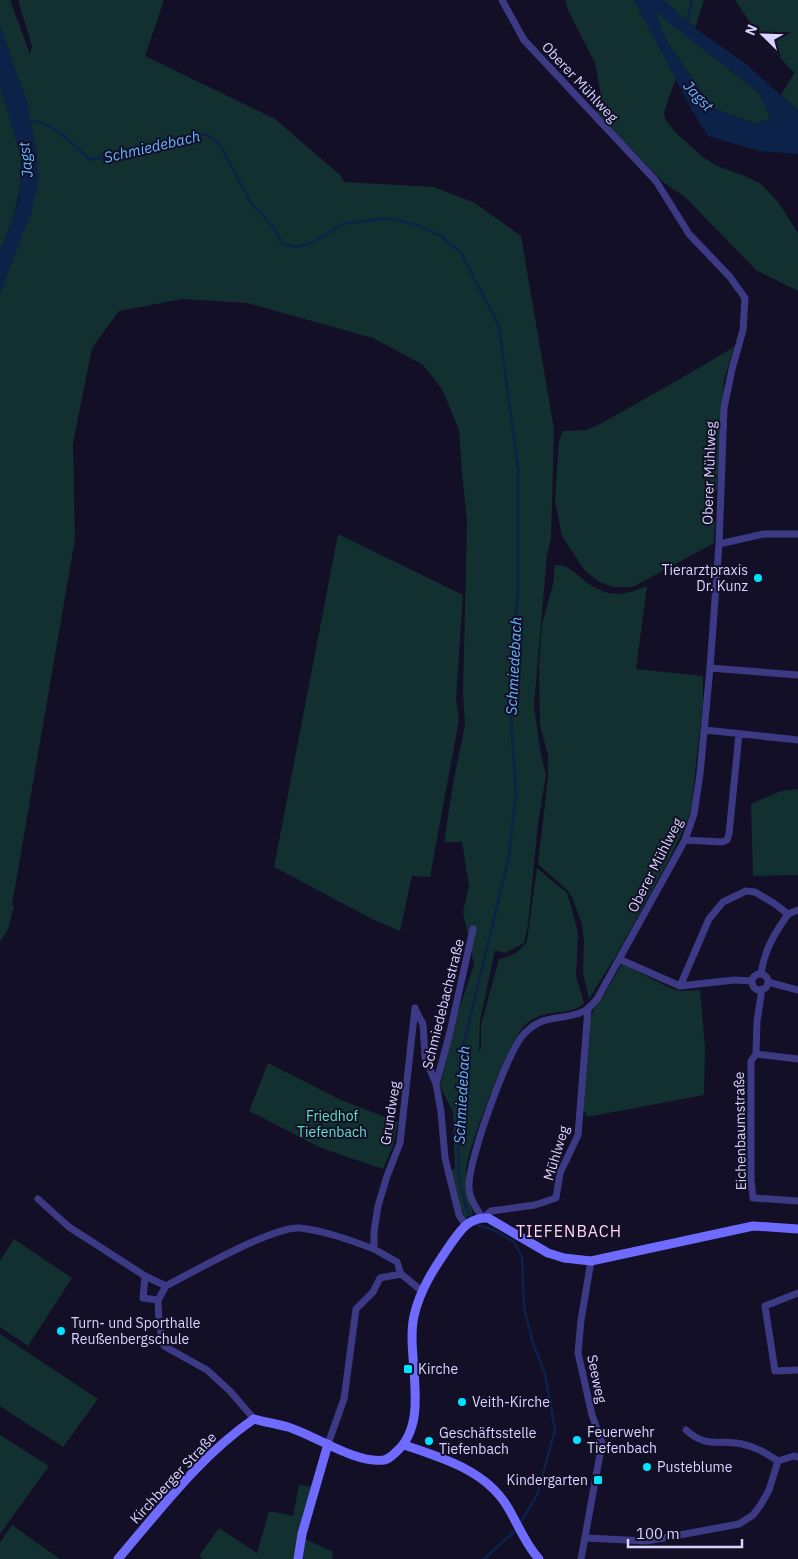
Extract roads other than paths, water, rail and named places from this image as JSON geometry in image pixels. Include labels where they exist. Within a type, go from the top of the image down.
[{"type":"main road","points":[[254,1420],[288,1427],[351,1455],[373,1461],[387,1460],[404,1445],[412,1426],[415,1402],[414,1318],[422,1290],[440,1260],[474,1221],[488,1218],[548,1253],[564,1258],[591,1261],[753,1226],[798,1229]]},
{"type":"main road","name":"Kirchberger Straße","points":[[118,1559],[202,1462],[232,1434],[254,1420]]},
{"type":"main road","points":[[298,1559],[302,1534],[328,1444]]},
{"type":"main road","points":[[404,1445],[480,1476],[507,1505],[532,1552],[539,1559]]},
{"type":"street","name":"Oberer Mühlweg","points":[[502,0],[524,40],[656,181],[689,234],[730,277],[746,298],[743,330],[724,408],[719,544],[710,668],[694,814],[685,840],[598,999],[588,1009]]},
{"type":"street","points":[[719,544],[764,534],[798,534]]},
{"type":"street","points":[[710,668],[798,675]]},
{"type":"street","points":[[704,730],[798,740]]},
{"type":"street","points":[[685,840],[722,842],[727,840],[739,734]]},
{"type":"street","points":[[680,986],[709,919],[723,902],[746,891],[755,892],[788,914]]},
{"type":"street","points":[[761,974],[762,962],[774,934],[788,914],[798,910]]},
{"type":"street","name":"Schmiedebachstraße","points":[[436,1084],[450,1032],[473,929]]},
{"type":"street","points":[[619,959],[680,986],[734,980],[752,981]]},
{"type":"street","points":[[752,981],[755,976],[761,974]]},
{"type":"street","points":[[761,974],[766,977],[768,982],[798,990]]},
{"type":"street","points":[[752,981],[756,988],[762,989],[766,987],[768,982]]},
{"type":"street","name":"Eichenbaumstraße","points":[[762,989],[757,1021],[756,1054],[751,1061],[751,1180],[753,1198],[798,1201]]},
{"type":"street","name":"Schmiedebachstraße","points":[[415,1008],[423,1024],[424,1056],[436,1084],[441,1112],[445,1158],[459,1215],[474,1221]]},
{"type":"street","name":"Grundweg","points":[[374,1248],[374,1232],[378,1206],[400,1143],[415,1008]]},
{"type":"street","points":[[474,1221],[477,1209],[469,1187],[475,1152],[516,1043],[523,1034],[542,1020],[580,1014],[588,1009]]},
{"type":"street","name":"Mühlweg","points":[[474,1221],[491,1211],[535,1205],[556,1198],[560,1174],[578,1135],[588,1009]]},
{"type":"street","points":[[756,1054],[798,1060]]},
{"type":"street","points":[[38,1199],[69,1228],[145,1276],[166,1286]]},
{"type":"street","points":[[254,1420],[230,1390],[207,1370],[164,1346],[159,1324],[158,1300],[166,1286],[266,1236],[298,1228],[335,1236],[374,1248],[397,1262],[401,1274],[422,1290]]},
{"type":"street","name":"Seeweg","points":[[581,1559],[602,1443],[592,1415],[578,1353],[581,1320],[591,1261]]},
{"type":"street","points":[[328,1444],[344,1400],[356,1309],[373,1292],[380,1278],[401,1274]]},
{"type":"street","points":[[145,1276],[144,1298],[158,1300]]},
{"type":"street","points":[[798,1293],[764,1306],[775,1371],[798,1370]]},
{"type":"street","points":[[686,1430],[705,1442],[741,1444],[760,1449],[778,1461]]},
{"type":"street","points":[[778,1461],[794,1456],[798,1457]]},
{"type":"street","points":[[586,1538],[647,1541],[739,1524],[753,1515],[760,1506],[769,1490],[778,1461]]},
{"type":"water","name":"Jagst","points":[[634,0],[663,0],[695,28],[746,64],[798,111],[798,154],[759,151],[708,136],[693,112]],"holes":[[[656,12],[759,93],[771,119],[756,124],[712,108],[666,40]]]},
{"type":"water","name":"Jagst","points":[[0,27],[26,100],[36,149],[39,179],[32,209],[0,293],[0,250],[19,199],[21,157],[0,86]]},
{"type":"waterway","points":[[687,23],[692,0]]},
{"type":"waterway","name":"Schmiedebach","points":[[28,120],[54,129],[89,159],[115,158],[188,136],[206,134],[219,143],[251,203],[275,229],[282,244],[296,247],[312,243],[343,224],[389,218],[414,224],[440,235],[461,253],[499,326],[518,469],[518,588],[510,705],[516,792],[509,856],[463,1047],[458,1110],[459,1178],[466,1208],[477,1225],[494,1230],[514,1242],[522,1257],[524,1307],[533,1343],[545,1374],[555,1430],[537,1495],[519,1525]]},
{"type":"waterway","name":"Schmiedebach","points":[[484,1559],[516,1530]]},
{"type":"place","name":"Tierarztpraxis Dr. Kunz","points":[[758,578]]},
{"type":"place","name":"Turn- und Sporthalle Reußenbergschule","points":[[61,1331]]},
{"type":"place","name":"Kirche","points":[[408,1369]]},
{"type":"place","name":"Veith-Kirche","points":[[462,1402]]},
{"type":"place","name":"Feuerwehr Tiefenbach","points":[[577,1440]]},
{"type":"place","name":"Geschäftsstelle Tiefenbach","points":[[429,1441]]},
{"type":"place","name":"Pusteblume","points":[[647,1467]]},
{"type":"place","name":"Kindergarten","points":[[598,1480]]},
{"type":"district","name":"TIEFENBACH","points":[[569,1231]]},
{"type":"park label","name":"Friedhof Tiefenbach","points":[[332,1124]]}]
